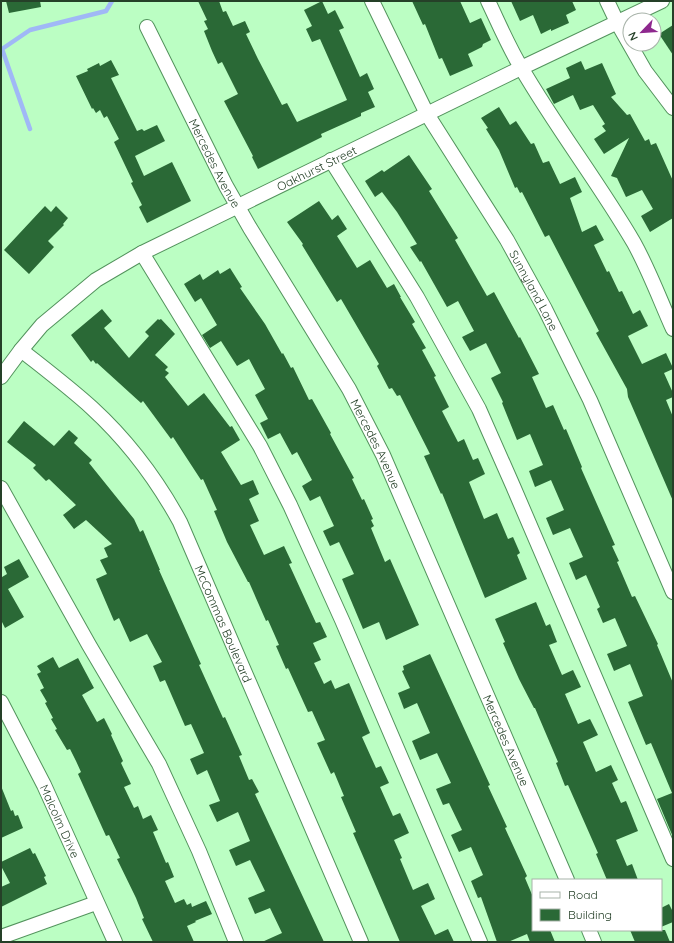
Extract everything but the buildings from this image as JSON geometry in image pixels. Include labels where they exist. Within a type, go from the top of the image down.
[{"type":"street","name":"Sunnyland Lane","points":[[372,1],[427,114],[507,240],[545,308],[590,400],[672,589]]},
{"type":"street","points":[[488,1],[521,68],[563,135],[606,197],[634,244],[646,267],[673,329]]},
{"type":"street","points":[[607,1],[617,22],[645,71],[673,108]]},
{"type":"street","name":"Oakhurst Street","points":[[1,377],[42,325],[96,280],[142,253],[331,160],[662,1]]},
{"type":"street","name":"Mercedes Avenue","points":[[147,27],[226,186],[349,390],[377,442],[567,879]]},
{"type":"street","points":[[331,160],[417,297],[479,409],[517,493],[673,859]]},
{"type":"street","points":[[142,253],[260,446],[290,505],[342,620],[480,942]]},
{"type":"street","name":"McCommas Boulevard","points":[[21,350],[92,408],[114,430],[151,475],[167,499],[190,543],[361,942]]},
{"type":"street","points":[[1,488],[89,645],[159,764],[199,851],[236,942]]},
{"type":"street","name":"Malcolm Drive","points":[[1,702],[44,785],[114,942]]},
{"type":"street","points":[[1,936],[96,903]]},
{"type":"street","points":[[589,931],[594,942]]},
{"type":"waterway","points":[[30,129],[2,49],[30,30],[106,11],[112,1]]}]
